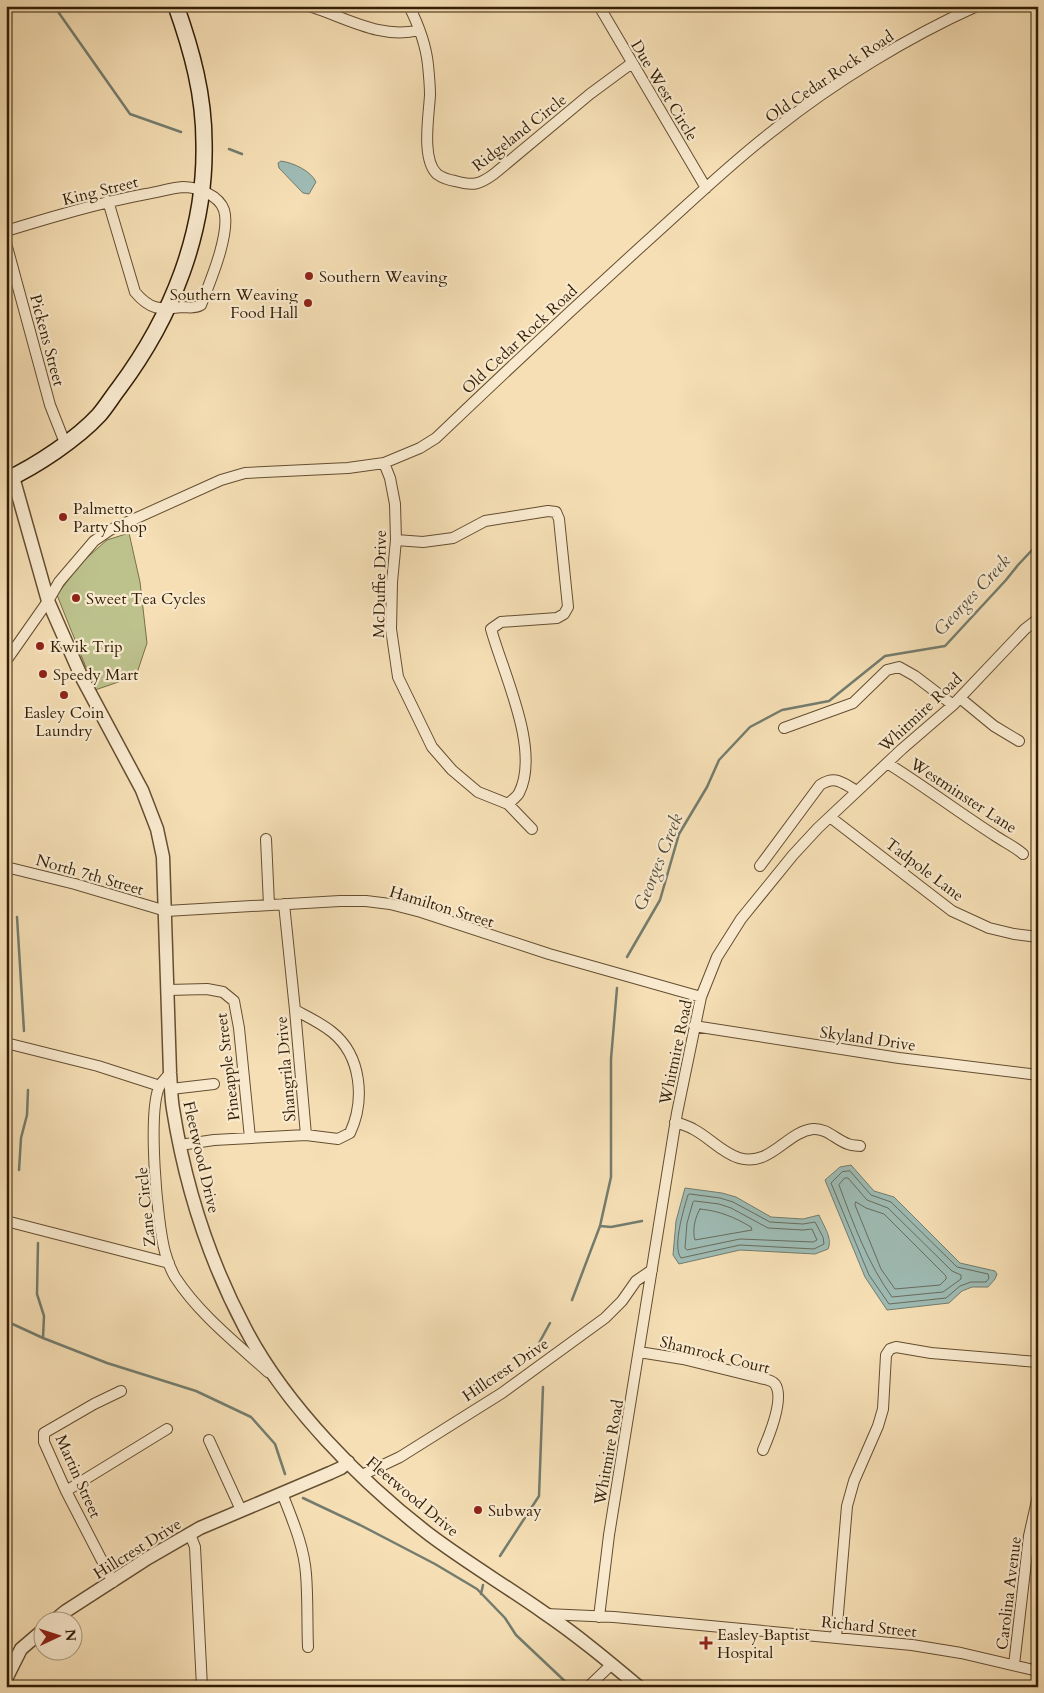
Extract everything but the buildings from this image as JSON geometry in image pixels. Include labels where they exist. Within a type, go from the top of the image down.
[{"type":"main road","points":[[10,478],[65,444],[99,415],[136,364],[167,310],[180,280],[192,242],[201,190],[204,144],[202,108],[195,66],[176,6]]},
{"type":"street","points":[[309,6],[372,29],[406,33],[419,30]]},
{"type":"street","name":"Ridgeland Circle","points":[[409,6],[419,30],[428,63],[430,93],[427,132],[430,162],[437,174],[449,180],[467,185],[481,183],[494,174],[590,94],[632,63]]},
{"type":"street","name":"Due West Circle","points":[[599,6],[706,188]]},
{"type":"street","name":"Old Cedar Rock Road","points":[[6,661],[70,568],[94,541],[110,530],[220,480],[245,473],[348,468],[384,463],[420,448],[436,438],[706,188],[775,129],[819,97],[923,32],[978,6]]},
{"type":"street","name":"King Street","points":[[6,231],[108,201],[183,187],[201,190]]},
{"type":"street","points":[[108,201],[135,292],[144,303],[159,309],[195,308],[201,305],[218,260],[226,224],[224,209],[218,201],[201,190]]},
{"type":"street","name":"Pickens Street","points":[[6,243],[50,405],[65,444]]},
{"type":"street","name":"McDuffie Drive","points":[[384,463],[390,478],[394,498],[396,540],[392,582],[391,629],[398,678],[432,747],[452,770],[478,792],[508,804],[532,829]]},
{"type":"street","name":"Fleetwood Drive","points":[[10,478],[48,601],[82,678],[142,790],[157,829],[163,857],[166,911],[170,1073],[166,1087],[190,1189],[203,1233],[245,1329],[266,1363],[298,1408],[348,1462],[402,1512],[431,1536],[546,1614],[639,1687]]},
{"type":"street","points":[[396,540],[423,542],[453,538],[485,522],[548,511],[556,512],[560,519],[568,607],[564,614],[557,618],[542,620],[501,622],[491,629],[517,710],[525,751],[524,776],[518,795],[508,804]]},
{"type":"street","name":"Whitmire Road","points":[[598,1617],[610,1528],[675,1122],[701,997],[718,958],[741,919],[793,855],[830,816],[957,702],[1025,629],[1038,619]]},
{"type":"street","points":[[784,728],[853,703],[887,670],[899,667],[1019,741]]},
{"type":"street","name":"Westminster Lane","points":[[887,763],[1023,854]]},
{"type":"street","points":[[760,866],[820,784],[829,779],[839,781],[857,791]]},
{"type":"street","name":"Tadpole Lane","points":[[830,816],[952,911],[989,928],[1038,937]]},
{"type":"street","points":[[266,839],[269,906]]},
{"type":"street","name":"North 7th Street","points":[[6,867],[76,884],[166,911]]},
{"type":"street","name":"Hamilton Street","points":[[166,911],[366,901],[390,904],[421,912],[549,954],[701,997]]},
{"type":"street","name":"Shangrila Drive","points":[[180,1144],[214,1140],[306,1135],[284,904]]},
{"type":"street","name":"Pineapple Street","points":[[168,990],[207,989],[223,992],[234,1001],[239,1028],[250,1138]]},
{"type":"street","points":[[295,1010],[333,1033],[344,1045],[354,1062],[360,1084],[356,1120],[350,1133],[338,1138],[306,1135]]},
{"type":"street","name":"Skyland Drive","points":[[694,1026],[899,1058],[1038,1075]]},
{"type":"street","points":[[6,1043],[98,1066],[166,1087],[214,1084]]},
{"type":"street","name":"Zane Circle","points":[[166,1087],[155,1114],[154,1165],[159,1219],[165,1252],[175,1276],[194,1301],[223,1332],[283,1386]]},
{"type":"street","points":[[675,1122],[693,1129],[738,1158],[764,1157],[801,1134],[814,1129],[823,1130],[847,1144],[860,1146]]},
{"type":"street","points":[[6,1221],[170,1263]]},
{"type":"street","name":"Hillcrest Drive","points":[[362,1475],[400,1457],[502,1393],[605,1318],[622,1301],[636,1281],[652,1270]]},
{"type":"street","points":[[836,1637],[847,1506],[854,1481],[878,1426],[883,1409],[886,1356],[890,1349],[896,1347],[931,1353],[1038,1362]]},
{"type":"street","name":"Shamrock Court","points":[[639,1352],[683,1359],[773,1382],[776,1386],[778,1398],[774,1424],[763,1450]]},
{"type":"street","name":"Martin Street","points":[[113,1582],[66,1491],[44,1442],[44,1434],[94,1404],[121,1391]]},
{"type":"street","points":[[66,1491],[167,1429]]},
{"type":"street","points":[[209,1440],[241,1510]]},
{"type":"street","name":"Hillcrest Drive","points":[[68,1610],[148,1558],[190,1534],[241,1510],[330,1474],[342,1468],[348,1462]]},
{"type":"street","points":[[282,1493],[296,1530],[306,1573],[308,1648]]},
{"type":"street","name":"Carolina Avenue","points":[[1014,1665],[1029,1536],[1038,1496]]},
{"type":"street","points":[[190,1534],[195,1547],[202,1687]]},
{"type":"street","name":"Richard Street","points":[[546,1614],[623,1618],[912,1645],[962,1653],[1038,1671]]},
{"type":"street","points":[[6,1679],[21,1649],[32,1640]]},
{"type":"street","points":[[588,1687],[612,1664]]},
{"type":"green space","points":[[129,533],[140,582],[147,643],[136,676],[95,690],[57,595],[81,563],[107,540]]},
{"type":"water","points":[[281,161],[302,168],[314,178],[316,182],[309,194],[303,193],[279,168],[278,163]]},
{"type":"water","points":[[851,1165],[874,1191],[894,1197],[960,1263],[995,1271],[997,1274],[995,1279],[988,1287],[972,1287],[962,1291],[949,1303],[887,1310],[865,1277],[825,1180],[840,1167]]},
{"type":"water","points":[[685,1188],[722,1193],[736,1197],[771,1217],[803,1219],[819,1215],[828,1236],[828,1249],[815,1254],[740,1250],[679,1264],[673,1255],[676,1221]]},
{"type":"waterway","points":[[54,6],[130,114],[181,132]]},
{"type":"waterway","points":[[229,149],[242,154]]},
{"type":"waterway","name":"Georges Creek","points":[[627,957],[660,900],[679,834],[707,787],[719,760],[750,727],[782,710],[829,701],[885,656],[945,646],[1006,580],[1033,549],[1038,540]]},
{"type":"waterway","points":[[17,917],[24,1031]]},
{"type":"waterway","name":"Georges Creek","points":[[572,1300],[600,1226],[611,1177],[611,1059],[617,988]]},
{"type":"waterway","points":[[19,1170],[21,1138],[27,1115],[28,1090]]},
{"type":"waterway","points":[[600,1226],[611,1227],[642,1221]]},
{"type":"waterway","points":[[38,1243],[37,1294],[44,1316],[43,1338]]},
{"type":"waterway","points":[[6,1321],[107,1363],[196,1391],[251,1417],[275,1444],[285,1474]]},
{"type":"waterway","name":"Georges Creek","points":[[539,1343],[550,1323]]},
{"type":"waterway","name":"Georges Creek","points":[[500,1556],[539,1496],[543,1387]]},
{"type":"waterway","points":[[303,1498],[435,1564],[477,1589],[505,1618],[516,1635],[570,1686]]},
{"type":"waterway","name":"Georges Creek","points":[[481,1594],[483,1585]]},
{"type":"place","name":"Southern Weaving","points":[[309,276]]},
{"type":"place","name":"Southern Weaving Food Hall","points":[[308,303]]},
{"type":"place","name":"Palmetto Party Shop","points":[[63,517]]},
{"type":"place","name":"Sweet Tea Cycles","points":[[76,598]]},
{"type":"place","name":"Kwik Trip","points":[[40,646]]},
{"type":"place","name":"Speedy Mart","points":[[43,674]]},
{"type":"place","name":"Easley Coin Laundry","points":[[64,695]]},
{"type":"place","name":"Subway","points":[[478,1510]]},
{"type":"place","name":"Easley Baptist Hospital","points":[[706,1643]]}]
